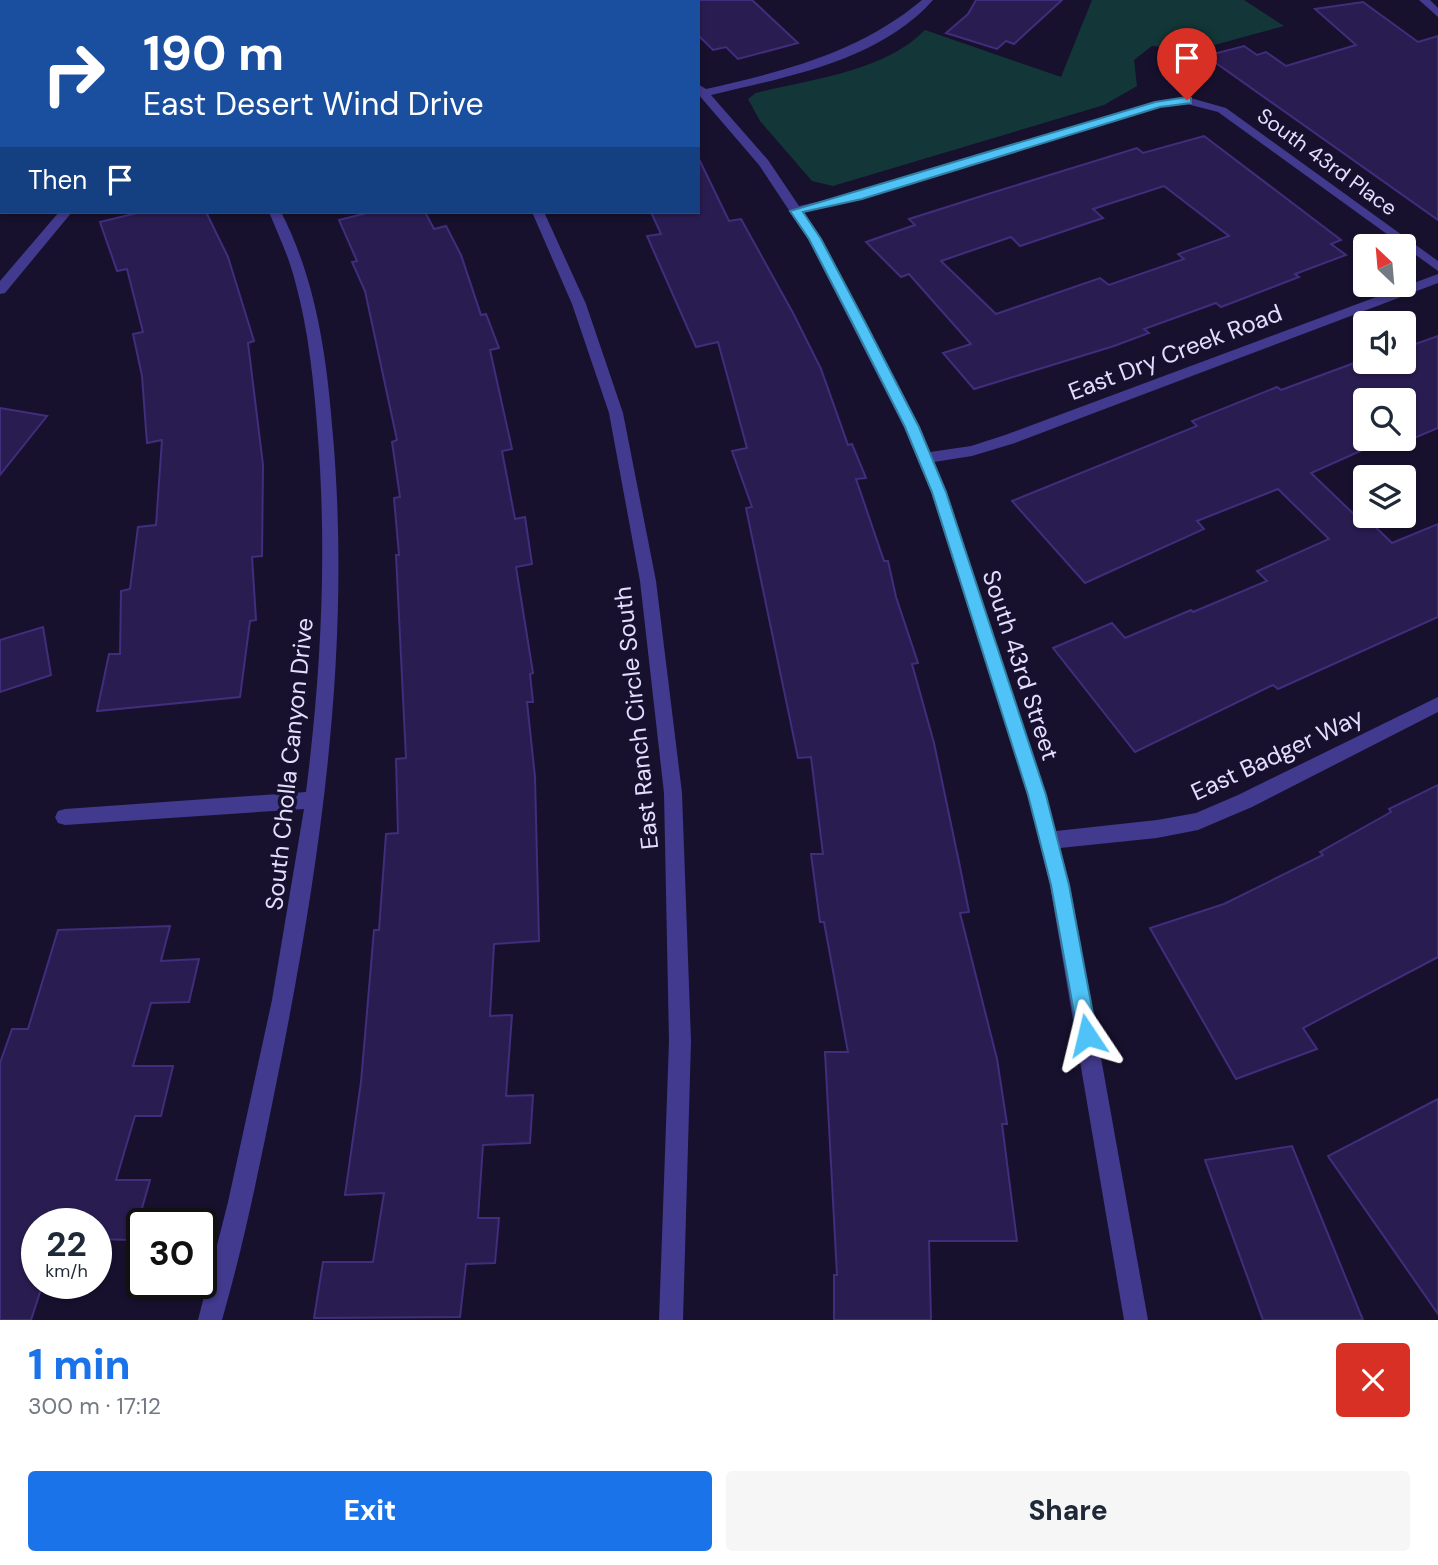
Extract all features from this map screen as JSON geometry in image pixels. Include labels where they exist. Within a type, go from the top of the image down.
[{"type":"street","points":[[701,90],[837,56],[898,26],[928,0]]},
{"type":"street","points":[[1424,0],[1438,14]]},
{"type":"street","name":"South 43rd Street","points":[[701,90],[764,163],[815,239],[924,458],[952,531],[1037,795],[1048,841],[1090,1047],[1136,1320]]},
{"type":"street","name":"South 43rd Place","points":[[796,211],[858,196],[1158,104],[1187,100],[1222,110],[1438,267]]},
{"type":"street","points":[[0,290],[64,214]]},
{"type":"street","name":"South Cholla Canyon Drive","points":[[210,1320],[229,1258],[299,914],[314,800],[332,561],[327,432],[319,363],[296,266],[276,214]]},
{"type":"street","name":"East Ranch Circle South","points":[[539,214],[579,304],[616,413],[648,581],[673,806],[680,1041],[671,1320]]},
{"type":"street","name":"East Dry Creek Road","points":[[924,458],[972,451],[1010,439],[1438,278]]},
{"type":"street","name":"East Badger Way","points":[[1048,841],[1157,829],[1198,821],[1245,801],[1438,704]]},
{"type":"street","points":[[65,817],[314,800]]},
{"type":"green space","points":[[1092,0],[1244,0],[1284,26],[1196,50],[1152,46],[1134,60],[1137,86],[1104,105],[833,186],[812,181],[760,121],[748,99],[756,93],[868,65],[889,56],[925,30],[1061,77]]},
{"type":"building","points":[[700,0],[752,0],[798,43],[738,59],[726,47],[713,50],[700,37]]},
{"type":"building","points":[[976,0],[1062,0],[1014,44],[1006,41],[997,49],[946,33],[968,14]]},
{"type":"building","points":[[1363,2],[1418,42],[1438,36],[1438,220],[1206,56],[1244,46],[1257,55],[1266,52],[1286,66],[1356,45],[1315,9]]},
{"type":"building","points":[[1204,136],[1341,240],[1331,244],[1346,255],[1295,274],[1299,277],[1221,307],[1216,303],[1144,329],[1149,333],[1114,346],[974,389],[943,353],[971,344],[909,274],[901,277],[866,242],[915,225],[909,219],[1137,148],[1143,153]],"holes":[[[1164,186],[1229,236],[1178,254],[1184,259],[1109,285],[1100,278],[996,314],[941,261],[1011,237],[1020,246],[1103,218],[1093,209]]]},
{"type":"building","points":[[700,161],[729,221],[741,219],[821,369],[848,445],[852,444],[866,478],[856,479],[884,561],[888,561],[896,597],[918,663],[912,664],[934,743],[969,912],[960,913],[997,1059],[1007,1124],[1002,1124],[1017,1241],[929,1241],[931,1320],[834,1320],[834,1275],[837,1275],[825,1052],[848,1052],[824,922],[820,922],[811,854],[823,854],[811,757],[798,758],[746,508],[752,507],[732,451],[747,448],[718,342],[696,347],[647,236],[661,234],[652,214],[700,214]]},
{"type":"building","points":[[133,214],[207,214],[228,257],[254,341],[248,343],[263,465],[262,556],[252,557],[256,620],[250,621],[240,697],[97,711],[109,654],[120,654],[121,591],[130,589],[138,527],[156,525],[162,440],[147,443],[142,376],[133,334],[143,332],[127,269],[117,271],[100,222]]},
{"type":"building","points":[[363,214],[426,214],[434,229],[446,226],[461,255],[481,315],[486,314],[499,348],[490,350],[512,449],[502,451],[515,519],[525,517],[532,564],[516,567],[533,673],[530,674],[533,702],[527,702],[535,777],[539,941],[494,944],[490,1016],[512,1015],[506,1096],[533,1095],[530,1143],[483,1145],[478,1218],[499,1218],[495,1263],[466,1264],[460,1317],[314,1318],[323,1262],[373,1262],[384,1193],[345,1195],[361,1082],[374,930],[379,930],[386,834],[398,833],[396,759],[406,758],[396,555],[399,555],[394,498],[400,497],[392,442],[397,440],[365,291],[352,262],[357,261],[339,220]]},
{"type":"building","points":[[1438,336],[1438,428],[1416,437],[1416,388],[1353,388],[1353,451],[1360,451],[1311,473],[1353,513],[1353,528],[1376,528],[1392,543],[1438,524],[1438,617],[1278,689],[1273,685],[1135,752],[1053,648],[1112,623],[1125,638],[1191,610],[1193,612],[1267,581],[1257,571],[1329,539],[1278,489],[1197,521],[1204,529],[1085,583],[1012,501],[1197,426],[1192,421],[1277,387],[1281,390],[1353,363],[1353,374],[1416,374],[1416,344]]},
{"type":"building","points":[[0,408],[47,416],[0,475]]},
{"type":"building","points":[[43,627],[51,675],[0,692],[0,640]]},
{"type":"building","points":[[1438,785],[1438,957],[1303,1028],[1317,1049],[1236,1079],[1150,928],[1224,904],[1323,855],[1320,852],[1391,812],[1389,809]]},
{"type":"building","points":[[170,926],[161,961],[199,959],[189,1002],[151,1003],[133,1066],[173,1066],[161,1116],[135,1116],[116,1180],[150,1180],[142,1208],[126,1208],[126,1240],[112,1239],[112,1208],[21,1208],[21,1299],[38,1299],[31,1320],[0,1320],[0,1063],[12,1029],[28,1029],[58,930]]},
{"type":"building","points":[[1438,1099],[1438,1314],[1328,1156]]},
{"type":"building","points":[[1292,1146],[1363,1320],[1263,1320],[1205,1160]]},
{"type":"route","points":[[1087,1035],[1060,885],[1037,795],[939,492],[912,427],[815,239],[796,211],[858,196],[1158,104],[1187,100]]}]
